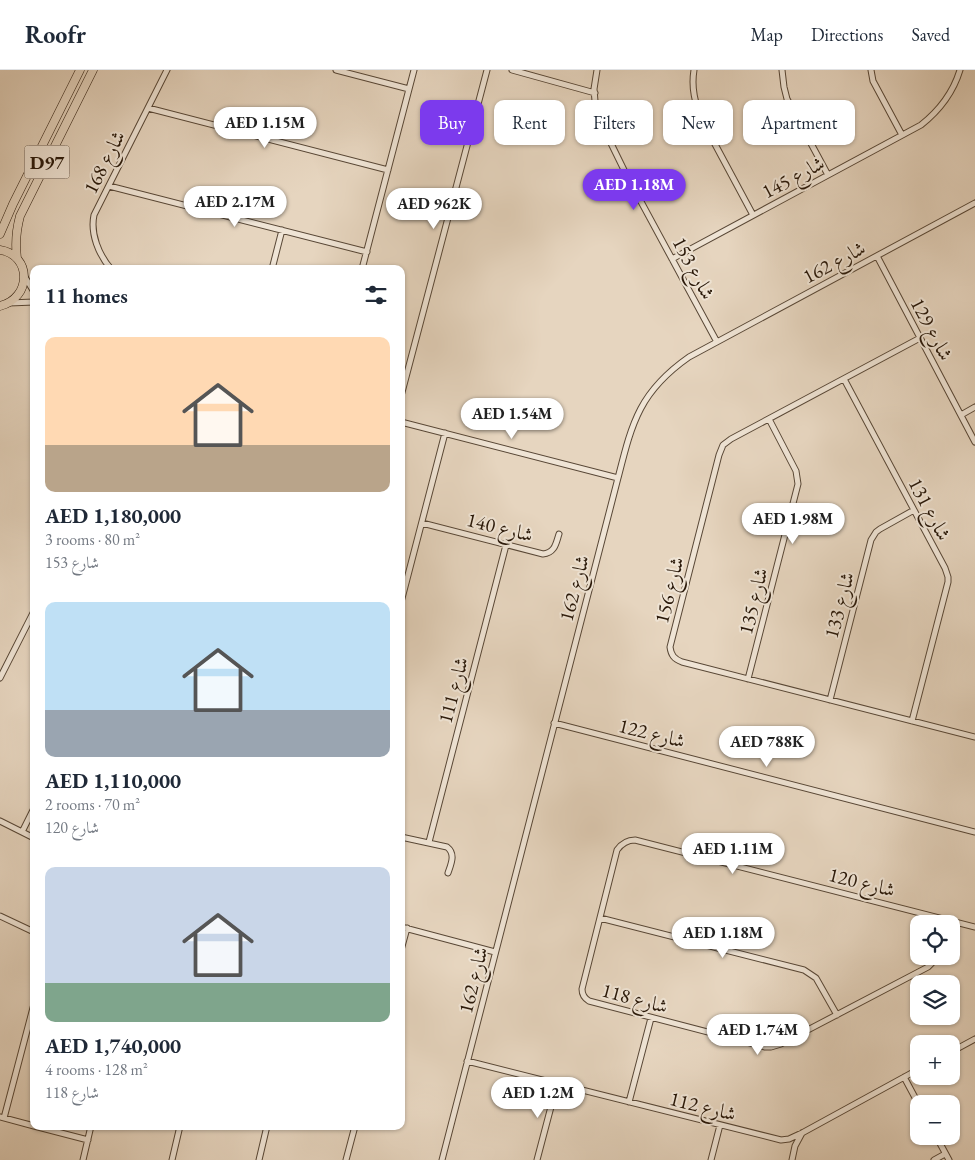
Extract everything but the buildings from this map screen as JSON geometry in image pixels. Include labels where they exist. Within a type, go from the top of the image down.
[{"type":"main road","name":"D97","points":[[0,234],[80,70]]},
{"type":"main road","name":"D97","points":[[17,258],[15,244],[20,216],[93,70]]},
{"type":"main road","points":[[0,250],[11,253],[17,258],[22,266],[24,276],[24,284],[20,292],[8,303],[0,306]]},
{"type":"street","name":"شارع 168","points":[[108,265],[100,253],[92,229],[94,215],[167,70]]},
{"type":"street","points":[[336,70],[409,89]]},
{"type":"street","points":[[363,265],[414,70]]},
{"type":"street","points":[[405,381],[487,70]]},
{"type":"street","points":[[512,70],[595,93]]},
{"type":"street","name":"شارع 153","points":[[597,70],[595,93],[597,112],[601,123],[626,174],[717,342]]},
{"type":"street","points":[[694,70],[692,79],[696,107],[753,215]]},
{"type":"street","points":[[782,70],[787,99],[828,176]]},
{"type":"street","points":[[871,70],[873,81],[902,135]]},
{"type":"street","name":"شارع 145","points":[[672,259],[921,125],[932,117],[949,97],[960,70]]},
{"type":"street","points":[[148,108],[388,170]]},
{"type":"street","points":[[109,186],[366,252]]},
{"type":"street","name":"شارع 162","points":[[442,1160],[618,478],[634,422],[641,407],[662,379],[689,357],[975,204]]},
{"type":"street","points":[[273,265],[282,230]]},
{"type":"street","name":"شارع 129","points":[[877,256],[975,442]]},
{"type":"street","points":[[24,276],[30,286]]},
{"type":"street","points":[[8,303],[30,302]]},
{"type":"street","name":"شارع 156","points":[[920,338],[727,441],[720,450],[670,652],[677,660],[975,737]]},
{"type":"street","name":"شارع 131","points":[[844,379],[945,568],[948,577],[912,721]]},
{"type":"street","points":[[961,415],[975,407]]},
{"type":"street","name":"شارع 135","points":[[748,679],[798,484],[796,471],[769,419]]},
{"type":"street","points":[[405,423],[618,478]]},
{"type":"street","points":[[405,587],[445,433]]},
{"type":"street","name":"شارع 133","points":[[830,700],[871,540],[880,529],[914,510]]},
{"type":"street","name":"شارع 140","points":[[422,523],[543,554],[547,554],[554,549],[559,534]]},
{"type":"street","name":"شارع 111","points":[[429,842],[506,544]]},
{"type":"street","points":[[0,678],[30,619]]},
{"type":"street","name":"شارع 122","points":[[554,723],[974,832]]},
{"type":"street","points":[[22,832],[30,816]]},
{"type":"street","points":[[0,822],[30,836]]},
{"type":"street","points":[[974,832],[975,825]]},
{"type":"street","points":[[405,838],[429,842],[450,849],[453,855],[448,873]]},
{"type":"street","name":"شارع 120","points":[[583,984],[617,850],[624,842],[630,840],[921,915]]},
{"type":"street","points":[[0,916],[30,930]]},
{"type":"street","points":[[600,918],[804,970],[816,978],[836,1015]]},
{"type":"street","name":"شارع 120","points":[[960,924],[975,927]]},
{"type":"street","points":[[405,928],[495,952]]},
{"type":"street","name":"شارع 118","points":[[583,984],[582,994],[589,1002],[760,1046],[771,1047],[781,1044],[930,965]]},
{"type":"street","points":[[30,1018],[2,1118],[30,1125]]},
{"type":"street","points":[[629,1102],[652,1018]]},
{"type":"street","points":[[960,1047],[975,1039]]},
{"type":"street","name":"شارع 112","points":[[467,1060],[781,1140]]},
{"type":"street","points":[[781,1140],[788,1139],[802,1132],[910,1074]]},
{"type":"street","points":[[904,1077],[914,1095]]},
{"type":"street","points":[[537,1160],[557,1084]]},
{"type":"street","points":[[711,1160],[720,1125]]},
{"type":"street","points":[[49,1130],[88,1140]]},
{"type":"street","points":[[83,1160],[90,1130]]},
{"type":"street","points":[[172,1160],[179,1130]]},
{"type":"street","points":[[259,1160],[266,1130]]},
{"type":"street","points":[[346,1160],[354,1130]]},
{"type":"street","points":[[792,1160],[795,1146],[802,1132]]},
{"type":"street","points":[[781,1140],[788,1145],[793,1153]]},
{"type":"street","points":[[940,1145],[948,1160]]},
{"type":"street","points":[[934,1160],[945,1154]]}]
